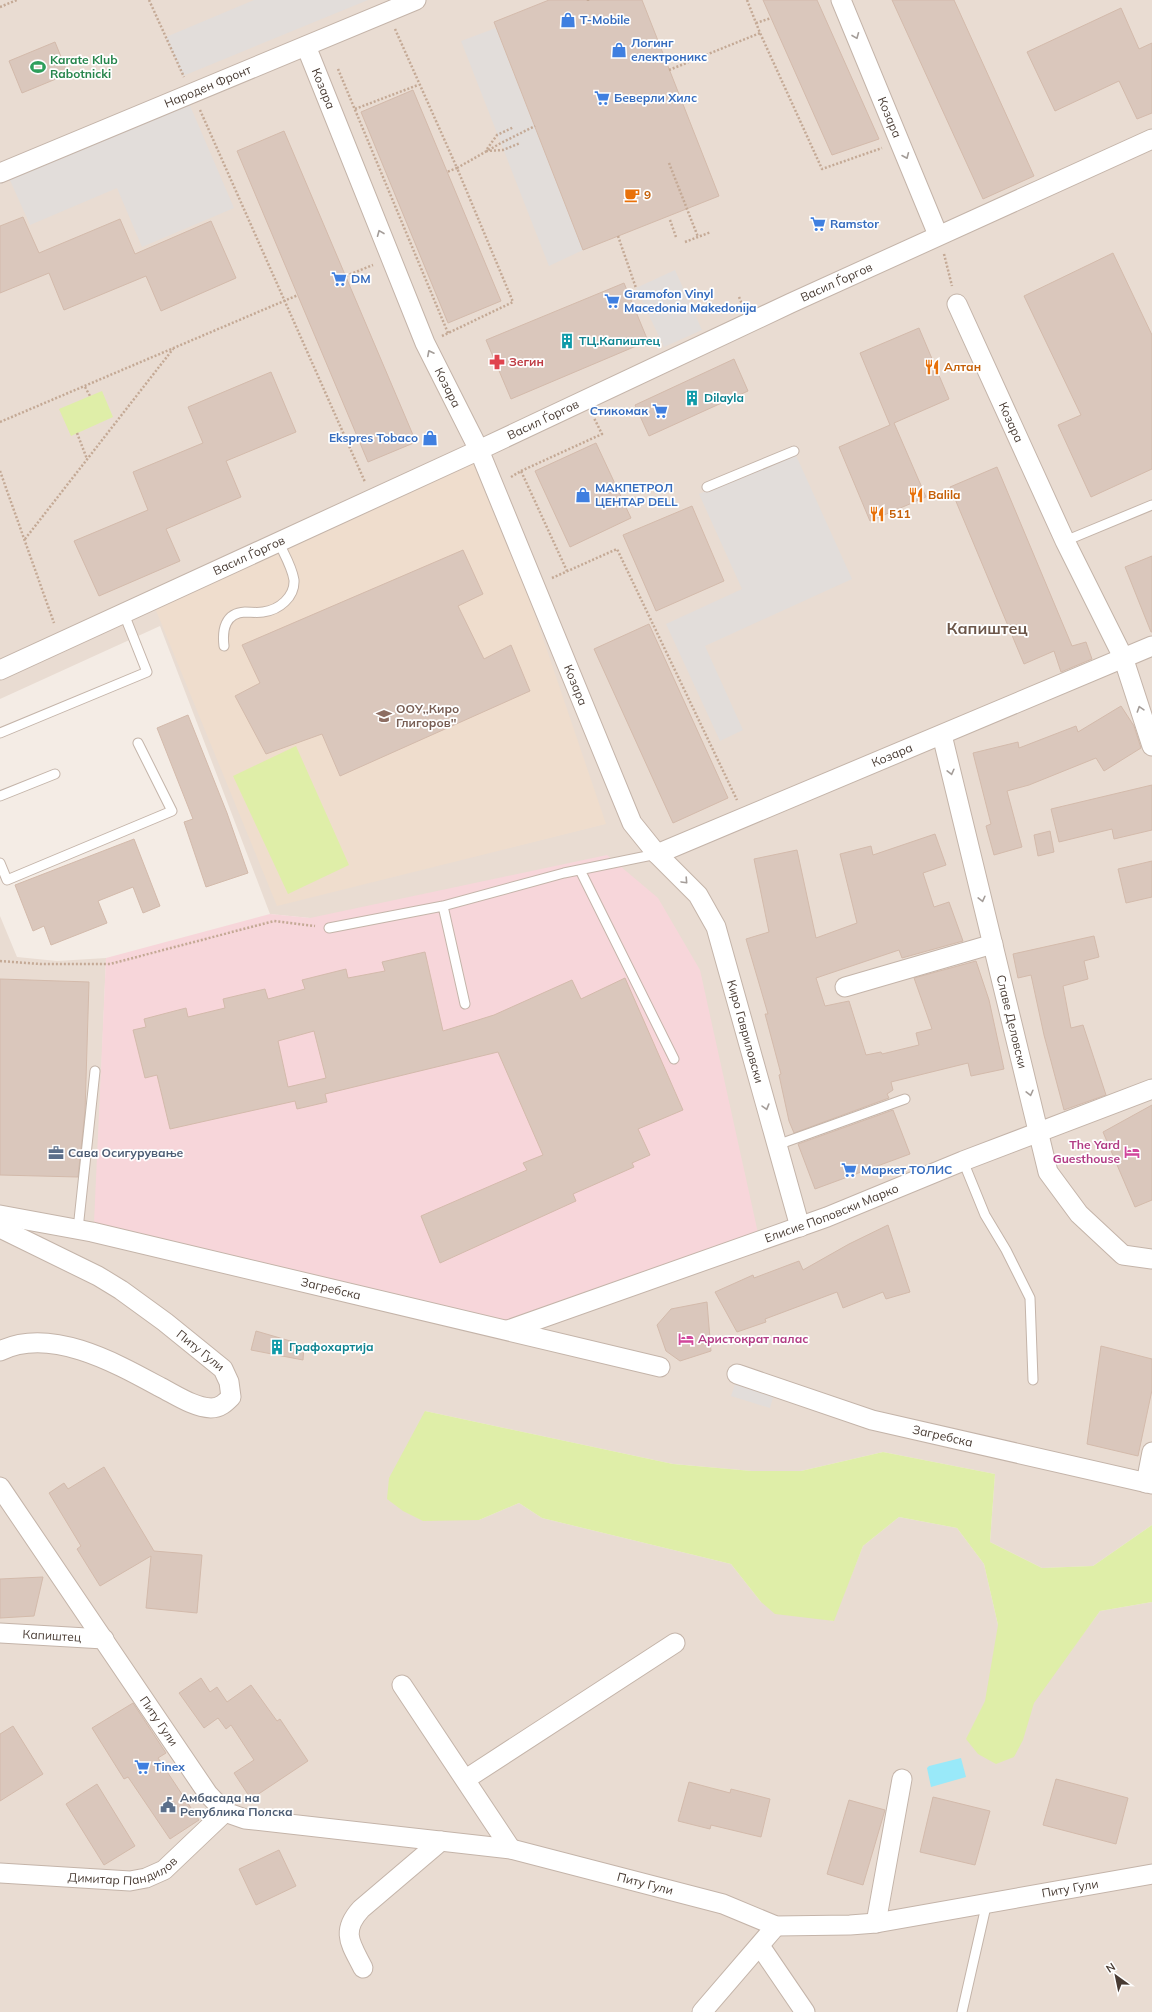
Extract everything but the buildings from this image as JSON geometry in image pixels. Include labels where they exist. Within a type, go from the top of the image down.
[{"type":"street","name":"Народен Фронт","points":[[0,173],[416,0]]},
{"type":"street","name":"Козара","points":[[841,0],[938,235]]},
{"type":"street","name":"Козара","points":[[306,46],[425,343],[478,450],[632,823],[657,854],[1152,646]]},
{"type":"street","name":"Васил Ѓоргов","points":[[0,670],[279,543],[938,235],[1152,139]]},
{"type":"street","name":"Козара","points":[[957,304],[1065,541],[1123,658]]},
{"type":"street","points":[[1123,658],[1152,746]]},
{"type":"street","name":"Славе Деловски","points":[[942,734],[1040,1133],[1048,1172],[1079,1214],[1123,1256],[1152,1259]]},
{"type":"street","name":"Киро Гавриловски","points":[[657,854],[698,895],[716,927],[800,1228]]},
{"type":"street","points":[[845,987],[993,944]]},
{"type":"street","name":"Елисие Поповски Марко","points":[[508,1330],[800,1228],[963,1161],[1040,1133],[1152,1089]]},
{"type":"street","name":"Загребска","points":[[0,1215],[78,1229],[660,1367]]},
{"type":"street","name":"Питу Гули","points":[[0,1228],[98,1276],[122,1290],[165,1322],[223,1369],[229,1382],[231,1397],[224,1404],[218,1407],[210,1408],[193,1404],[102,1358],[60,1345],[33,1343],[11,1346],[0,1352]]},
{"type":"street","name":"Загребска","points":[[737,1374],[872,1420],[1149,1483]]},
{"type":"street","points":[[1149,1483],[1152,1452]]},
{"type":"street","name":"Питу Гули","points":[[0,1486],[208,1794],[225,1812],[245,1819],[511,1849],[723,1904],[776,1926],[850,1925],[876,1923],[987,1902],[1152,1874]]},
{"type":"street","name":"Капиштец","points":[[0,1633],[104,1639]]},
{"type":"street","points":[[466,1779],[675,1643]]},
{"type":"street","points":[[402,1685],[466,1779],[511,1849]]},
{"type":"street","points":[[876,1923],[902,1779]]},
{"type":"street","name":"Димитар Пандилов","points":[[0,1873],[130,1882],[146,1878],[164,1870],[225,1812]]},
{"type":"street","points":[[363,1968],[348,1938],[352,1918],[441,1841]]},
{"type":"street","points":[[702,2012],[776,1926]]},
{"type":"street","points":[[760,1946],[805,2012]]},
{"type":"lane","points":[[707,487],[794,451]]},
{"type":"lane","points":[[1065,541],[1152,504]]},
{"type":"lane","points":[[224,646],[223,634],[225,626],[231,616],[244,612],[265,612],[279,606],[288,599],[294,580],[279,543]]},
{"type":"lane","points":[[0,733],[147,672],[124,614]]},
{"type":"lane","points":[[0,864],[7,880],[172,811],[138,743]]},
{"type":"lane","points":[[0,796],[55,774]]},
{"type":"lane","points":[[329,928],[443,906],[580,870],[657,854]]},
{"type":"lane","points":[[580,870],[674,1059]]},
{"type":"lane","points":[[443,906],[465,1004]]},
{"type":"lane","points":[[78,1229],[95,1071]]},
{"type":"lane","points":[[777,1145],[905,1099]]},
{"type":"lane","points":[[963,1161],[985,1215],[1006,1250],[1030,1298],[1033,1380]]},
{"type":"lane","points":[[962,2012],[987,1902]]},
{"type":"path","points":[[0,7],[17,0]]},
{"type":"path","points":[[149,0],[285,300],[372,499]]},
{"type":"path","points":[[747,0],[760,33],[822,169],[899,142]]},
{"type":"path","points":[[388,12],[457,168],[513,302],[448,334],[425,343]]},
{"type":"path","points":[[756,23],[771,18]]},
{"type":"path","points":[[669,70],[760,33]]},
{"type":"path","points":[[337,66],[448,334]]},
{"type":"path","points":[[355,109],[418,85]]},
{"type":"path","points":[[447,172],[534,126]]},
{"type":"path","points":[[486,151],[497,135],[514,127]]},
{"type":"path","points":[[486,151],[503,150],[520,143]]},
{"type":"path","points":[[669,163],[698,237]]},
{"type":"path","points":[[393,202],[398,201]]},
{"type":"path","points":[[670,220],[676,237]]},
{"type":"path","points":[[685,242],[711,232]]},
{"type":"path","points":[[938,235],[957,304]]},
{"type":"path","points":[[618,236],[636,288]]},
{"type":"path","points":[[0,422],[298,295]]},
{"type":"path","points":[[25,540],[173,349]]},
{"type":"path","points":[[85,386],[90,396]]},
{"type":"path","points":[[492,486],[602,434],[585,399]]},
{"type":"path","points":[[77,433],[87,459]]},
{"type":"path","points":[[0,471],[61,642]]},
{"type":"path","points":[[521,471],[568,571]]},
{"type":"path","points":[[534,586],[617,549],[735,796]]},
{"type":"path","points":[[0,961],[40,964],[110,964],[274,921],[329,928]]},
{"type":"shaded area","points":[[0,0],[1152,0],[1152,1525],[1093,1566],[1042,1568],[990,1542],[995,1474],[883,1452],[801,1471],[752,1471],[673,1464],[425,1411],[479,1520],[519,1503],[542,1518],[731,1564],[761,1602],[833,1621],[863,1546],[899,1517],[957,1528],[984,1564],[998,1625],[1064,1660],[1100,1611],[1152,1602],[1152,2012],[0,2012],[0,916],[17,957],[57,961],[106,958],[95,1223],[310,918],[270,914],[160,626],[0,699]]},
{"type":"shaded area","points":[[254,0],[368,0],[183,76],[166,37]]},
{"type":"shaded area","points":[[496,28],[583,250],[549,266],[461,41]]},
{"type":"shaded area","points":[[188,101],[234,208],[142,247],[117,188],[30,225],[9,178]]},
{"type":"shaded area","points":[[675,270],[702,330],[664,347],[636,288]]},
{"type":"shaded area","points":[[794,451],[852,579],[705,646],[743,730],[720,741],[666,624],[742,589],[699,494]]},
{"type":"shaded area","name":"ООУ,,Киро Глигоров''","points":[[481,456],[606,824],[277,906],[155,608]]},
{"type":"shaded area","points":[[607,855],[658,898],[700,970],[758,1233],[516,1324],[94,1223],[106,958],[270,914],[310,918]]},
{"type":"shaded area","points":[[737,1378],[775,1390],[770,1408],[731,1396]]},
{"type":"green space","points":[[102,391],[113,417],[71,436],[59,409]]},
{"type":"green space","points":[[296,746],[349,865],[288,894],[233,776]]},
{"type":"green space","points":[[425,1411],[673,1464],[752,1471],[801,1471],[883,1452],[995,1474],[990,1542],[1042,1568],[1093,1566],[1152,1525],[1152,1602],[1100,1611],[1034,1703],[1023,1740],[1014,1757],[996,1764],[978,1754],[966,1739],[985,1701],[998,1625],[984,1564],[957,1528],[899,1517],[863,1546],[834,1621],[775,1614],[761,1602],[731,1564],[542,1518],[519,1503],[479,1520],[423,1521],[403,1511],[387,1499],[389,1478]]},
{"type":"water","points":[[961,1758],[966,1777],[931,1787],[927,1768],[929,1766]]},
{"type":"place","name":"T-Mobile","points":[[568,20]]},
{"type":"place","name":"Логинг електроникс","points":[[619,50]]},
{"type":"place","name":"Karate Klub Rabotnicki","points":[[38,67]]},
{"type":"place","name":"Беверли Хилс","points":[[602,98]]},
{"type":"place","name":"9","points":[[632,195]]},
{"type":"place","name":"Ramstor","points":[[818,224]]},
{"type":"place","name":"DM","points":[[339,279]]},
{"type":"place","name":"Gramofon Vinyl Macedonia Makedonija","points":[[612,301]]},
{"type":"place","name":"ТЦ.Капиштец","points":[[567,341]]},
{"type":"place","name":"Зегин","points":[[497,362]]},
{"type":"place","name":"Алтан","points":[[932,367]]},
{"type":"place","name":"Dilayla","points":[[692,398]]},
{"type":"place","name":"Стикомак","points":[[660,411]]},
{"type":"place","name":"Ekspres Tobaco","points":[[430,438]]},
{"type":"place","name":"МАКПЕТРОЛ ЦЕНТАР DELL","points":[[583,495]]},
{"type":"place","name":"Balila","points":[[916,495]]},
{"type":"place","name":"511","points":[[877,514]]},
{"type":"place","name":"ООУ,,Киро Глигоров''","points":[[384,716]]},
{"type":"place","name":"The Yard Guesthouse","points":[[1132,1152]]},
{"type":"place","name":"Сава Осигурување","points":[[56,1153]]},
{"type":"place","name":"Маркет ТОЛИС","points":[[849,1170]]},
{"type":"place","name":"Аристократ палас","points":[[686,1339]]},
{"type":"place","name":"Графохартија","points":[[277,1347]]},
{"type":"place","name":"Tinex","points":[[142,1767]]},
{"type":"place","name":"Амбасада на Република Полска","points":[[168,1805]]},
{"type":"district","name":"Капиштец","points":[[987,628]]}]
